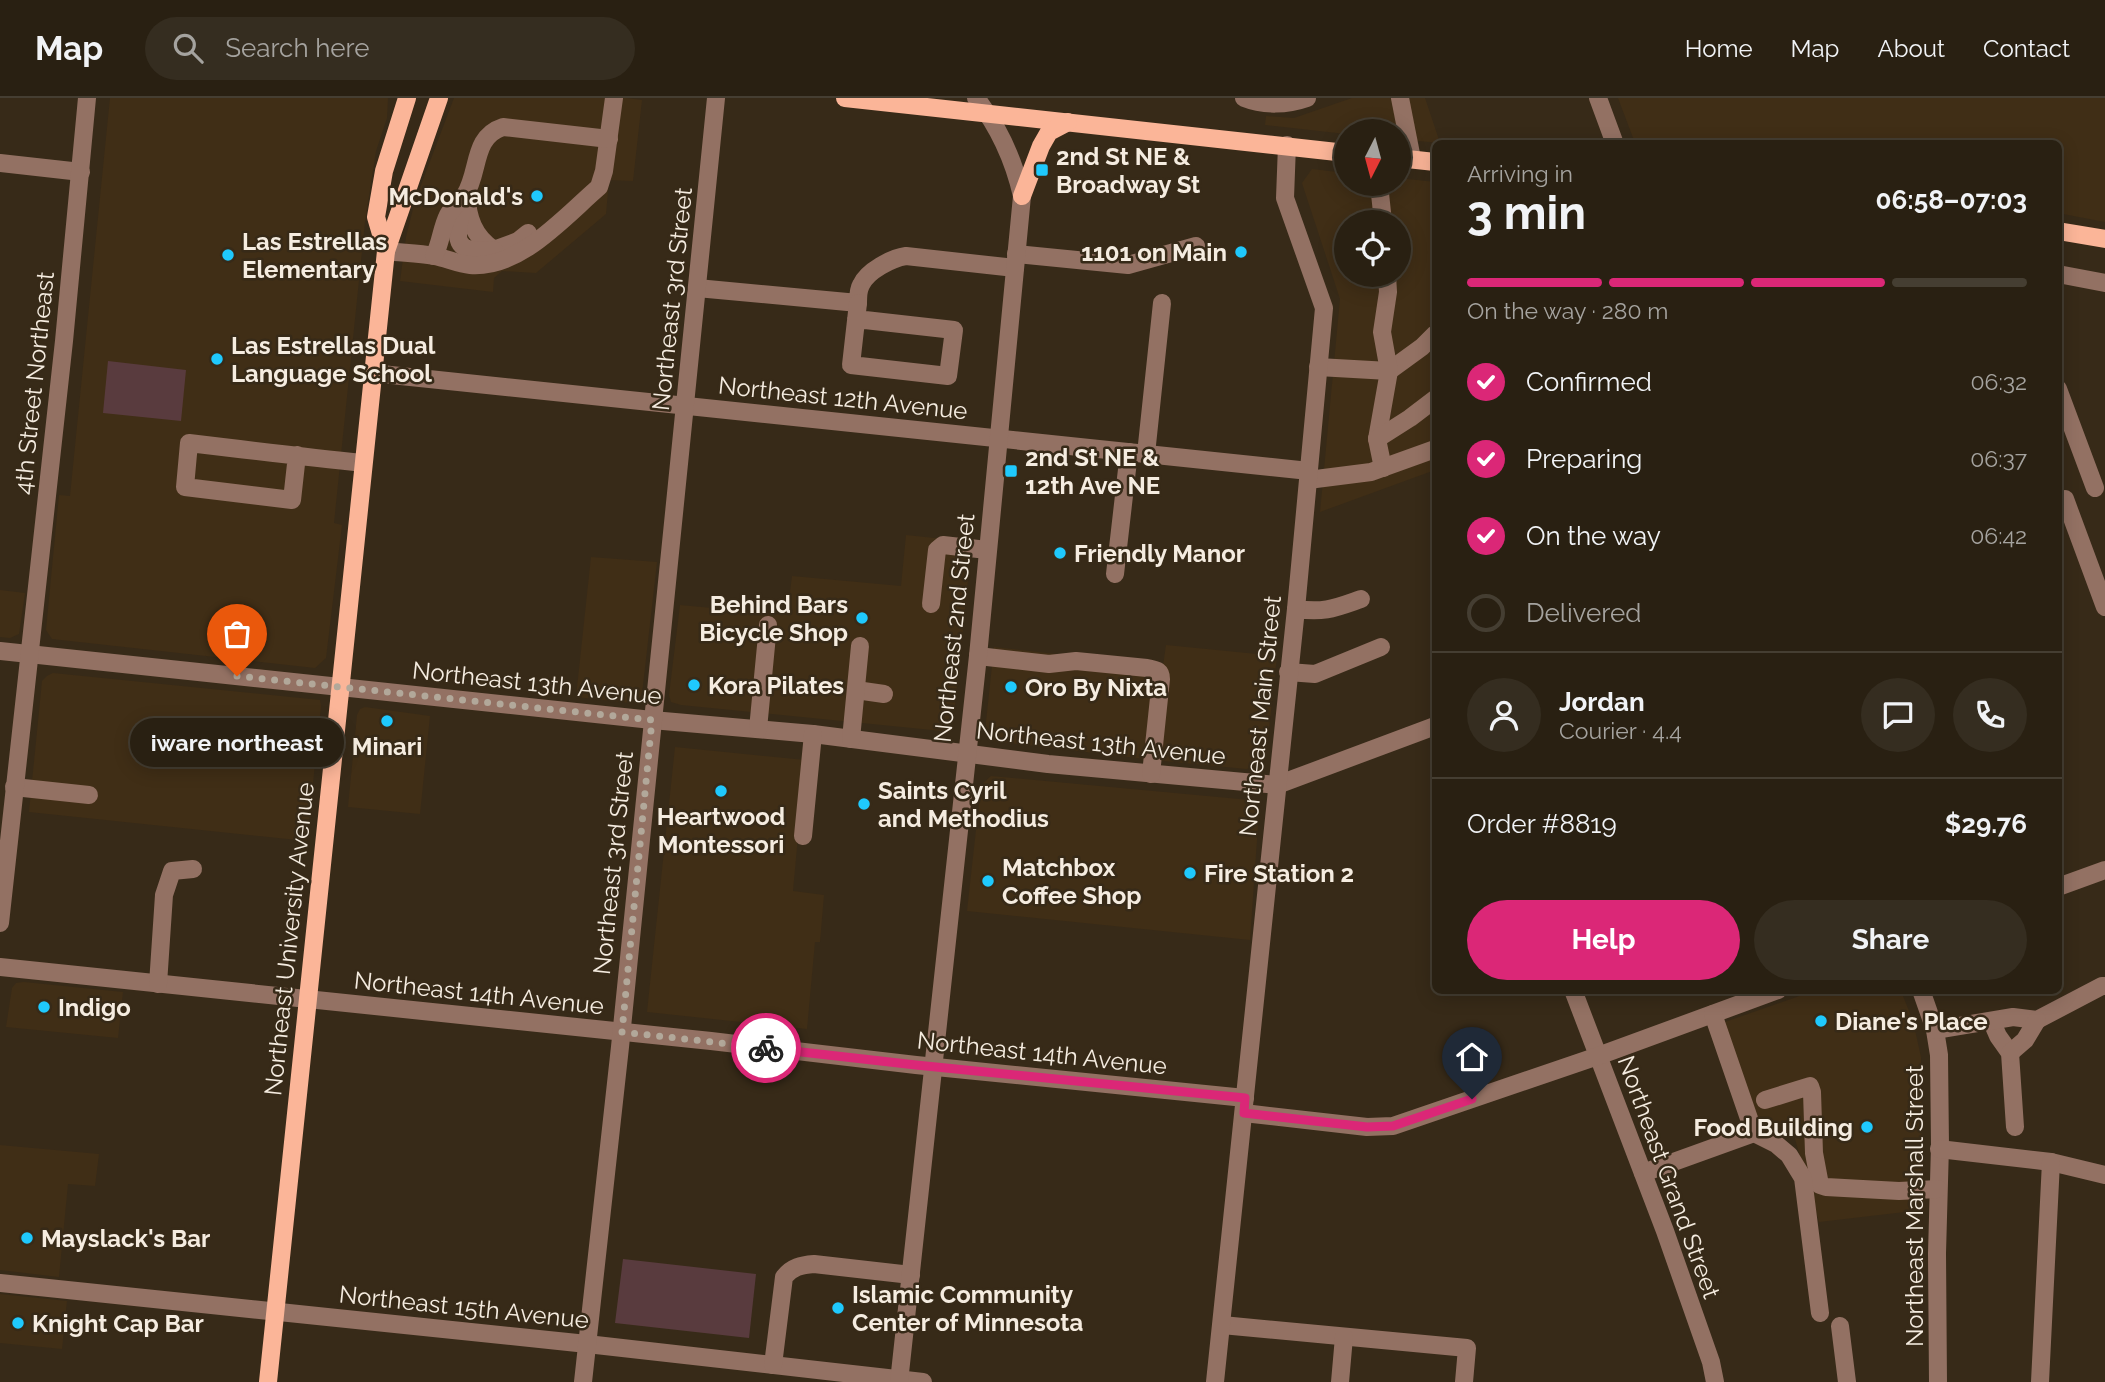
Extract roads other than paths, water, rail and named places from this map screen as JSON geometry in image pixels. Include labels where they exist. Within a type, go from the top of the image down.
[{"type":"main road","name":"Northeast University Avenue","points":[[386,251],[376,217],[384,171],[407,98]]},
{"type":"main road","name":"Northeast University Avenue","points":[[268,1382],[386,251],[439,98]]},
{"type":"main road","points":[[845,98],[1334,151]]},
{"type":"main road","points":[[1022,195],[1049,132],[1069,121]]},
{"type":"main road","points":[[1411,160],[1432,162]]},
{"type":"main road","points":[[2062,232],[2105,239]]},
{"type":"street","name":"4th Street Northeast","points":[[0,923],[87,98]]},
{"type":"street","points":[[386,251],[434,256],[470,265],[489,265],[510,259],[526,250],[600,187],[610,138],[614,98]]},
{"type":"street","name":"Northeast 3rd Street","points":[[583,1382],[622,1032],[716,98]]},
{"type":"street","name":"Northeast 2nd Street","points":[[900,1381],[978,656],[1022,195],[1017,170],[988,113],[976,98]]},
{"type":"street","points":[[1252,99],[1285,104],[1307,98]]},
{"type":"street","points":[[1400,98],[1402,119]]},
{"type":"street","points":[[1598,98],[1614,140]]},
{"type":"street","points":[[604,172],[518,241],[494,250],[477,252],[467,250],[459,241],[457,232],[466,194],[483,142],[491,131],[503,127],[610,138]]},
{"type":"street","name":"Northeast Main Street","points":[[1215,1382],[1296,609],[1324,308],[1285,198],[1287,145]]},
{"type":"street","points":[[0,163],[81,172]]},
{"type":"street","points":[[434,256],[449,213],[466,194]]},
{"type":"street","points":[[697,288],[857,311],[954,330],[948,376],[851,365],[857,311],[859,288],[864,280],[889,260],[906,256],[1128,265],[1196,246]]},
{"type":"street","points":[[2062,275],[2105,283]]},
{"type":"street","points":[[1383,468],[1377,439],[1389,371],[1382,332],[1388,287]]},
{"type":"street","points":[[1115,573],[1161,303]]},
{"type":"street","points":[[1318,367],[1389,371],[1432,337]]},
{"type":"street","name":"Northeast 12th Avenue","points":[[372,373],[1137,453],[1309,475],[1371,472],[1432,450]]},
{"type":"street","points":[[2062,398],[2100,486],[2062,501],[2105,607]]},
{"type":"street","points":[[1377,439],[1432,401]]},
{"type":"street","points":[[297,455],[292,499],[185,487],[188,443],[297,455],[363,463]]},
{"type":"street","points":[[931,604],[937,550],[943,545],[987,550]]},
{"type":"street","points":[[1296,609],[1316,612],[1361,599]]},
{"type":"street","points":[[758,729],[768,625]]},
{"type":"street","points":[[851,738],[860,646]]},
{"type":"street","points":[[1288,672],[1315,674],[1381,647]]},
{"type":"street","name":"Northeast 13th Avenue","points":[[0,651],[652,720],[851,738],[1048,764],[1277,785],[1432,727]]},
{"type":"street","points":[[978,656],[1049,664],[1076,661],[1158,671],[1161,679],[1151,774]]},
{"type":"street","points":[[856,690],[884,694]]},
{"type":"street","points":[[803,836],[813,734]]},
{"type":"street","points":[[13,788],[89,795]]},
{"type":"street","points":[[158,984],[167,881],[172,870],[193,869]]},
{"type":"street","points":[[2062,886],[2105,870]]},
{"type":"street","name":"Northeast 14th Avenue","points":[[0,967],[934,1067],[1244,1106],[1367,1127],[1393,1126],[1598,1056],[1713,1014],[1748,996]]},
{"type":"street","points":[[2010,1054],[2025,1040],[2037,1020],[2105,986]]},
{"type":"street","name":"Northeast Grand Street","points":[[1575,994],[1679,1271],[1715,1382]]},
{"type":"street","name":"Northeast Marshall Street","points":[[1922,994],[1935,1030],[1939,1055],[1938,1382]]},
{"type":"street","points":[[1713,1014],[1754,1133],[1776,1144],[1789,1155],[1803,1178],[1820,1312]]},
{"type":"street","points":[[1935,1030],[2013,1017],[2037,1020]]},
{"type":"street","points":[[1992,1022],[2010,1054],[2015,1127]]},
{"type":"street","points":[[1765,1100],[1810,1086],[1814,1153],[1820,1185],[1899,1191],[1938,1189]]},
{"type":"street","points":[[1643,1173],[1754,1133]]},
{"type":"street","points":[[1940,1149],[2051,1161],[2105,1175]]},
{"type":"street","points":[[2040,1382],[2051,1161]]},
{"type":"street","points":[[773,1365],[784,1277],[790,1270],[801,1265],[814,1264],[911,1275]]},
{"type":"street","name":"Northeast 15th Avenue","points":[[0,1283],[923,1382]]},
{"type":"street","points":[[1222,1325],[1467,1348],[1464,1382]]},
{"type":"street","points":[[1840,1326],[1847,1382]]},
{"type":"street","points":[[1340,1382],[1344,1337]]},
{"type":"place","name":"2nd St NE & Broadway St","points":[[1042,170]]},
{"type":"place","name":"McDonald's","points":[[537,196]]},
{"type":"place","name":"1101 on Main","points":[[1241,252]]},
{"type":"place","name":"Las Estrellas Elementary","points":[[228,255]]},
{"type":"place","name":"Las Estrellas Dual Language School","points":[[217,359]]},
{"type":"place","name":"2nd St NE & 12th Ave NE","points":[[1011,471]]},
{"type":"place","name":"Friendly Manor","points":[[1060,553]]},
{"type":"place","name":"Behind Bars Bicycle Shop","points":[[862,618]]},
{"type":"place","name":"iware northeast","points":[[237,676]]},
{"type":"place","name":"Kora Pilates","points":[[694,685]]},
{"type":"place","name":"Oro By Nixta","points":[[1011,687]]},
{"type":"place","name":"Minari","points":[[387,721]]},
{"type":"place","name":"Heartwood Montessori","points":[[721,791]]},
{"type":"place","name":"Saints Cyril and Methodius","points":[[864,804]]},
{"type":"place","name":"Fire Station 2","points":[[1190,873]]},
{"type":"place","name":"Matchbox Coffee Shop","points":[[988,881]]},
{"type":"place","name":"Indigo","points":[[44,1007]]},
{"type":"place","name":"Diane's Place","points":[[1821,1021]]},
{"type":"place","name":"Food Building","points":[[1867,1127]]},
{"type":"place","name":"Mayslack's Bar","points":[[27,1238]]},
{"type":"place","name":"Islamic Community Center of Minnesota","points":[[838,1308]]},
{"type":"place","name":"Knight Cap Bar","points":[[18,1323]]}]
